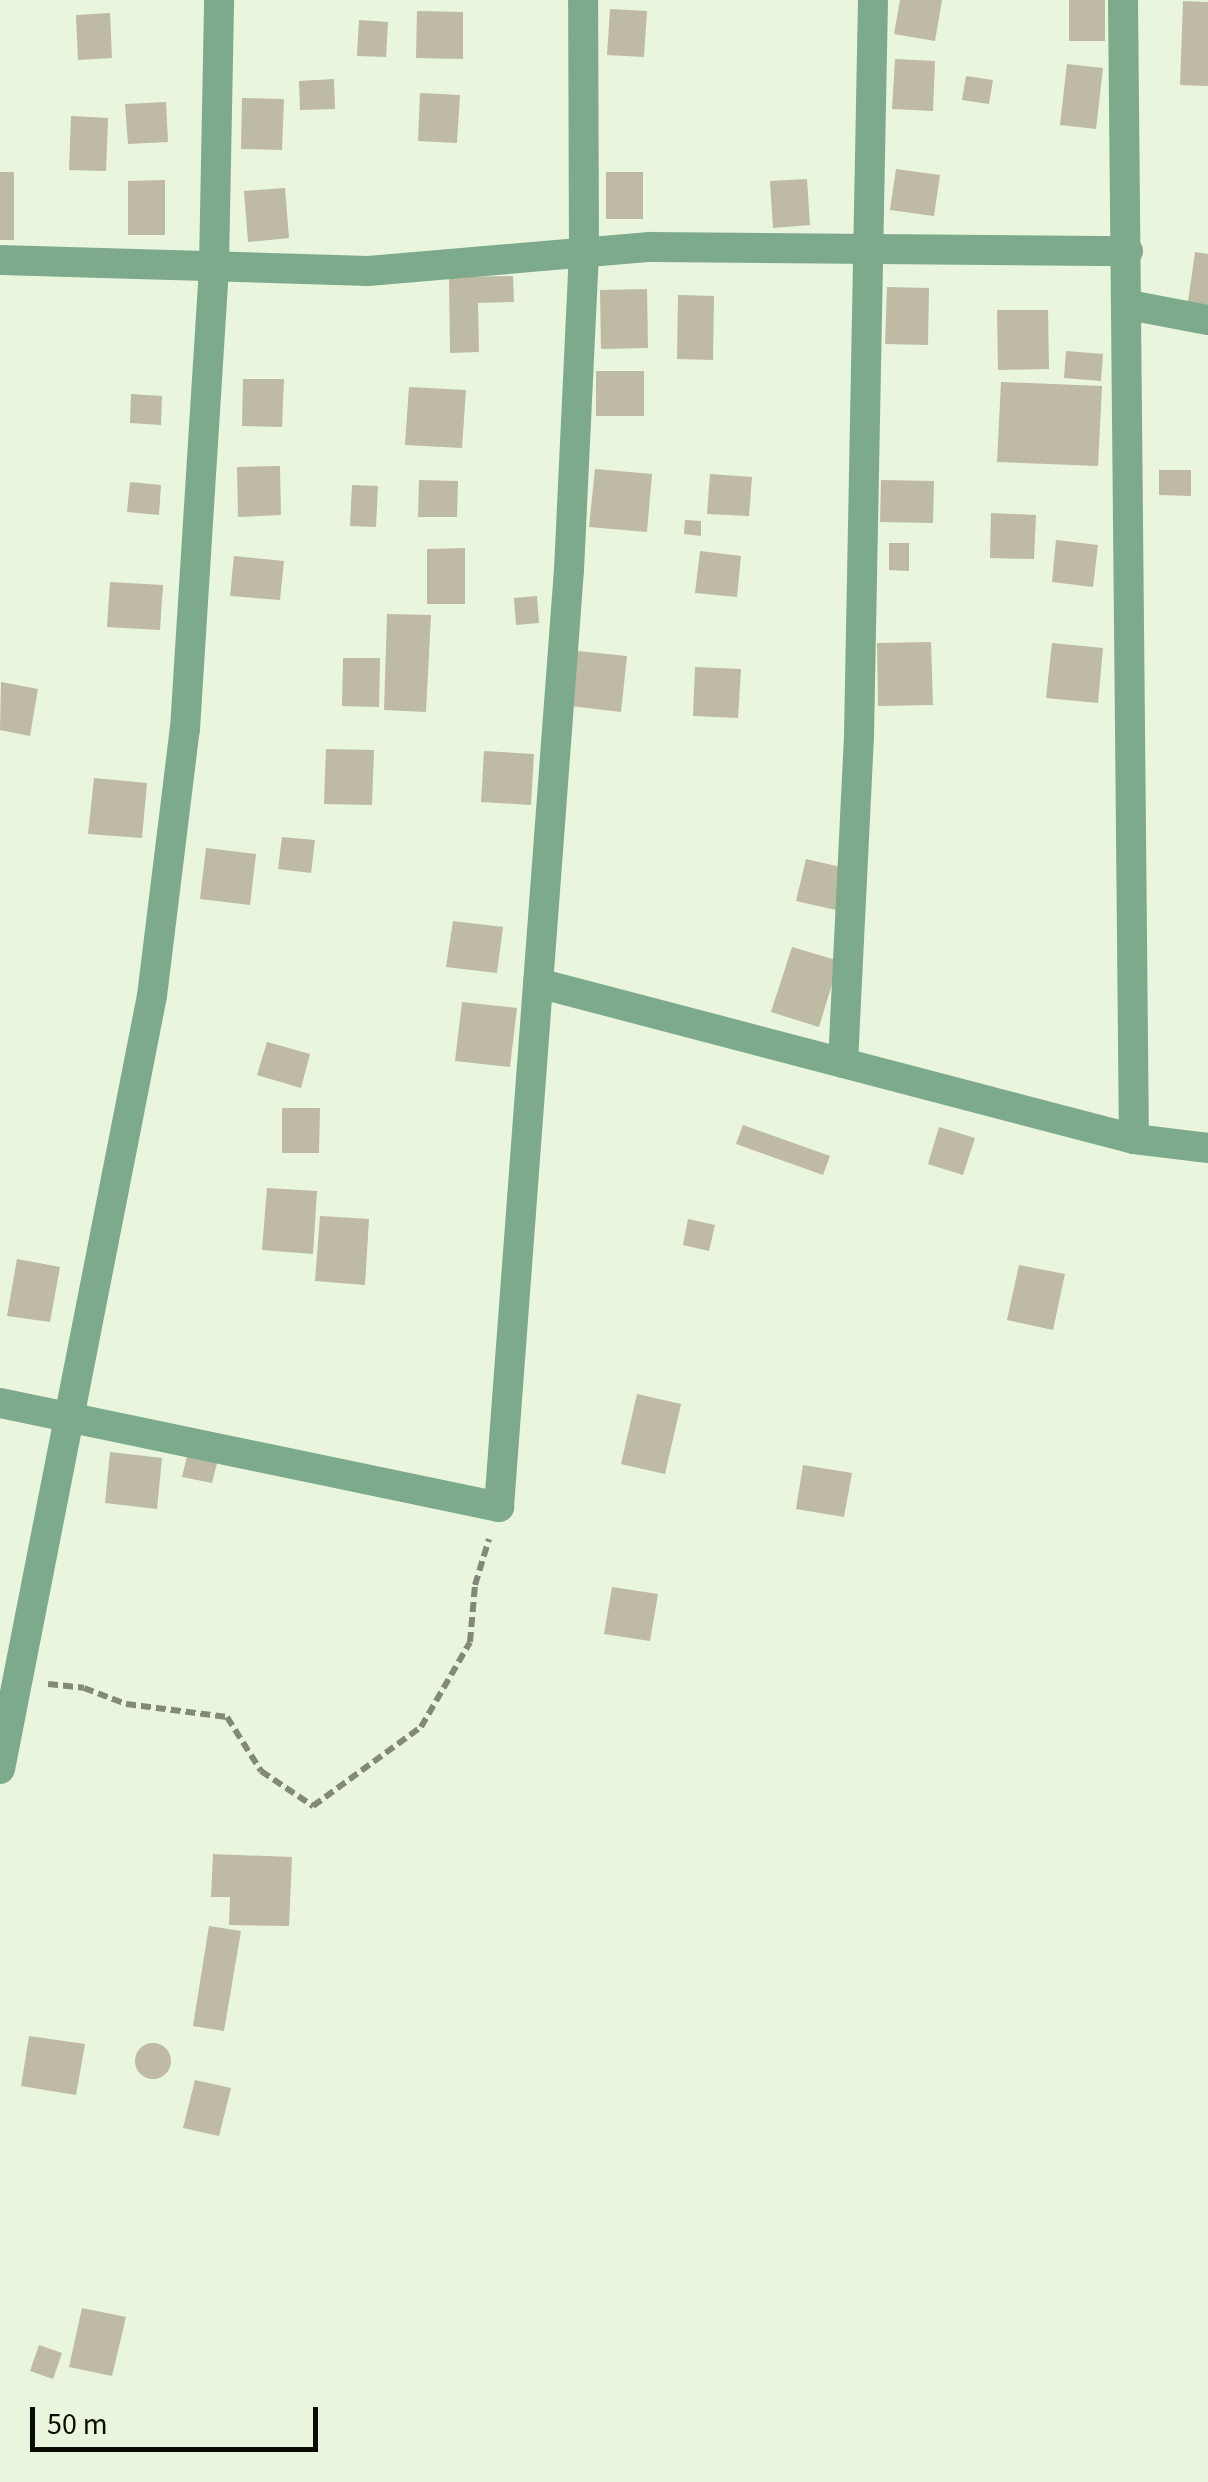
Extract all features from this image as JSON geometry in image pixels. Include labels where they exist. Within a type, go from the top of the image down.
[{"type":"street","points":[[0,1769],[152,996],[185,729],[214,266],[220,0]]},
{"type":"street","points":[[0,1402],[69,1420],[499,1507],[569,570],[584,253],[583,0]]},
{"type":"street","points":[[843,1063],[859,735],[864,244],[873,0]]},
{"type":"street","points":[[1124,0],[1130,305],[1125,586],[1134,1140]]},
{"type":"street","points":[[0,260],[368,271],[584,253],[864,244],[1128,251]]},
{"type":"street","points":[[1130,305],[1208,320]]},
{"type":"street","points":[[538,983],[1134,1140],[1208,1148]]},
{"type":"path","points":[[17,1680],[227,1717],[261,1771],[313,1806],[421,1726],[470,1642],[475,1585],[499,1507]]},
{"type":"building","points":[[900,0],[942,0],[935,41],[894,34]]},
{"type":"building","points":[[1069,0],[1105,0],[1105,41],[1069,41]]},
{"type":"building","points":[[1183,1],[1208,2],[1208,86],[1180,85]]},
{"type":"building","points":[[610,9],[647,11],[644,57],[607,55]]},
{"type":"building","points":[[417,11],[463,12],[463,59],[416,58]]},
{"type":"building","points":[[110,13],[112,58],[78,60],[76,15]]},
{"type":"building","points":[[359,20],[388,22],[386,57],[357,56]]},
{"type":"building","points":[[895,59],[935,61],[933,111],[892,109]]},
{"type":"building","points":[[1067,64],[1103,68],[1096,129],[1060,125]]},
{"type":"building","points":[[966,76],[993,80],[989,104],[962,100]]},
{"type":"building","points":[[334,79],[335,109],[300,110],[299,81]]},
{"type":"building","points":[[420,93],[460,95],[457,143],[418,141]]},
{"type":"building","points":[[242,98],[284,99],[282,150],[241,149]]},
{"type":"building","points":[[166,102],[168,142],[128,144],[125,104]]},
{"type":"building","points":[[71,116],[108,118],[106,171],[69,170]]},
{"type":"building","points":[[896,169],[940,175],[934,216],[890,210]]},
{"type":"building","points":[[0,172],[14,172],[14,240],[0,240]]},
{"type":"building","points":[[606,172],[643,172],[643,219],[606,219]]},
{"type":"building","points":[[807,179],[810,225],[773,228],[770,181]]},
{"type":"building","points":[[165,180],[165,235],[128,235],[128,181]]},
{"type":"building","points":[[285,188],[289,238],[248,242],[244,191]]},
{"type":"building","points":[[1195,252],[1208,254],[1208,305],[1188,302]]},
{"type":"building","points":[[513,276],[514,302],[478,303],[479,352],[450,353],[449,277]]},
{"type":"building","points":[[887,287],[929,288],[928,345],[885,344]]},
{"type":"building","points":[[647,289],[648,348],[601,349],[600,290]]},
{"type":"building","points":[[678,295],[714,296],[713,360],[677,359]]},
{"type":"building","points":[[997,310],[1048,310],[1049,369],[998,370]]},
{"type":"building","points":[[1066,351],[1103,354],[1101,381],[1064,378]]},
{"type":"building","points":[[596,371],[644,371],[644,416],[596,416]]},
{"type":"building","points":[[243,379],[284,379],[282,427],[242,426]]},
{"type":"building","points":[[1001,382],[1102,386],[1098,466],[997,462]]},
{"type":"building","points":[[409,387],[466,390],[462,448],[405,445]]},
{"type":"building","points":[[131,394],[162,396],[161,425],[130,423]]},
{"type":"building","points":[[280,466],[281,515],[238,517],[237,467]]},
{"type":"building","points":[[595,469],[652,474],[647,532],[589,527]]},
{"type":"building","points":[[1159,470],[1191,470],[1191,496],[1159,495]]},
{"type":"building","points":[[710,474],[752,477],[749,516],[707,514]]},
{"type":"building","points":[[419,480],[458,481],[457,517],[418,517]]},
{"type":"building","points":[[881,480],[934,481],[933,523],[880,522]]},
{"type":"building","points":[[130,482],[161,485],[159,515],[127,512]]},
{"type":"building","points":[[352,485],[378,486],[376,527],[350,526]]},
{"type":"building","points":[[991,513],[1036,515],[1034,559],[990,558]]},
{"type":"building","points":[[685,520],[701,521],[701,536],[684,534]]},
{"type":"building","points":[[1056,540],[1098,545],[1093,587],[1052,582]]},
{"type":"building","points":[[889,543],[909,543],[909,571],[889,570]]},
{"type":"building","points":[[465,548],[465,604],[427,604],[427,549]]},
{"type":"building","points":[[700,551],[741,556],[737,597],[695,593]]},
{"type":"building","points":[[234,556],[284,561],[280,600],[230,596]]},
{"type":"building","points":[[110,582],[163,585],[160,630],[107,627]]},
{"type":"building","points":[[537,596],[539,623],[516,625],[514,598]]},
{"type":"building","points":[[387,614],[431,615],[426,712],[384,710]]},
{"type":"building","points":[[931,642],[933,705],[878,706],[877,643]]},
{"type":"building","points":[[1052,643],[1103,648],[1098,703],[1046,698]]},
{"type":"building","points":[[577,651],[627,656],[621,712],[571,706]]},
{"type":"building","points":[[343,658],[380,658],[379,707],[342,706]]},
{"type":"building","points":[[695,667],[741,669],[738,718],[693,716]]},
{"type":"building","points":[[1,682],[38,689],[30,736],[0,730]]},
{"type":"building","points":[[326,749],[374,750],[372,805],[324,804]]},
{"type":"building","points":[[484,751],[534,754],[531,805],[481,802]]},
{"type":"building","points":[[94,778],[147,783],[142,838],[88,834]]},
{"type":"building","points":[[282,837],[315,840],[311,873],[278,869]]},
{"type":"building","points":[[206,848],[256,854],[250,905],[200,899]]},
{"type":"building","points":[[806,859],[845,868],[836,910],[796,901]]},
{"type":"building","points":[[453,921],[503,927],[497,973],[446,967]]},
{"type":"building","points":[[792,947],[839,961],[819,1027],[771,1012]]},
{"type":"building","points":[[462,1002],[517,1008],[510,1067],[455,1061]]},
{"type":"building","points":[[267,1042],[310,1054],[301,1088],[257,1075]]},
{"type":"building","points":[[282,1108],[320,1108],[319,1153],[282,1153]]},
{"type":"building","points":[[743,1125],[830,1156],[823,1175],[736,1144]]},
{"type":"building","points":[[939,1127],[975,1138],[963,1175],[928,1164]]},
{"type":"building","points":[[267,1188],[317,1191],[313,1254],[262,1250]]},
{"type":"building","points":[[320,1216],[369,1219],[365,1285],[315,1281]]},
{"type":"building","points":[[688,1219],[715,1225],[709,1251],[683,1245]]},
{"type":"building","points":[[17,1259],[60,1267],[50,1322],[7,1316]]},
{"type":"building","points":[[1019,1265],[1065,1274],[1053,1330],[1007,1320]]},
{"type":"building","points":[[637,1394],[681,1404],[665,1474],[621,1464]]},
{"type":"building","points":[[110,1452],[162,1458],[157,1509],[105,1503]]},
{"type":"building","points":[[188,1452],[218,1459],[212,1483],[182,1477]]},
{"type":"building","points":[[803,1465],[852,1473],[844,1517],[796,1509]]},
{"type":"building","points":[[612,1587],[658,1594],[650,1641],[604,1634]]},
{"type":"building","points":[[213,1854],[292,1857],[289,1926],[229,1925],[230,1897],[211,1897]]},
{"type":"building","points":[[209,1926],[241,1931],[224,2031],[193,2026]]},
{"type":"building","points":[[29,2036],[85,2044],[76,2095],[21,2086]]},
{"type":"building","points":[[153,2043],[166,2048],[171,2061],[166,2074],[153,2079],[140,2074],[135,2061],[140,2048]]},
{"type":"building","points":[[195,2080],[231,2088],[219,2136],[183,2128]]},
{"type":"building","points":[[82,2308],[126,2317],[112,2376],[69,2367]]},
{"type":"building","points":[[39,2345],[62,2353],[53,2379],[30,2371]]}]
